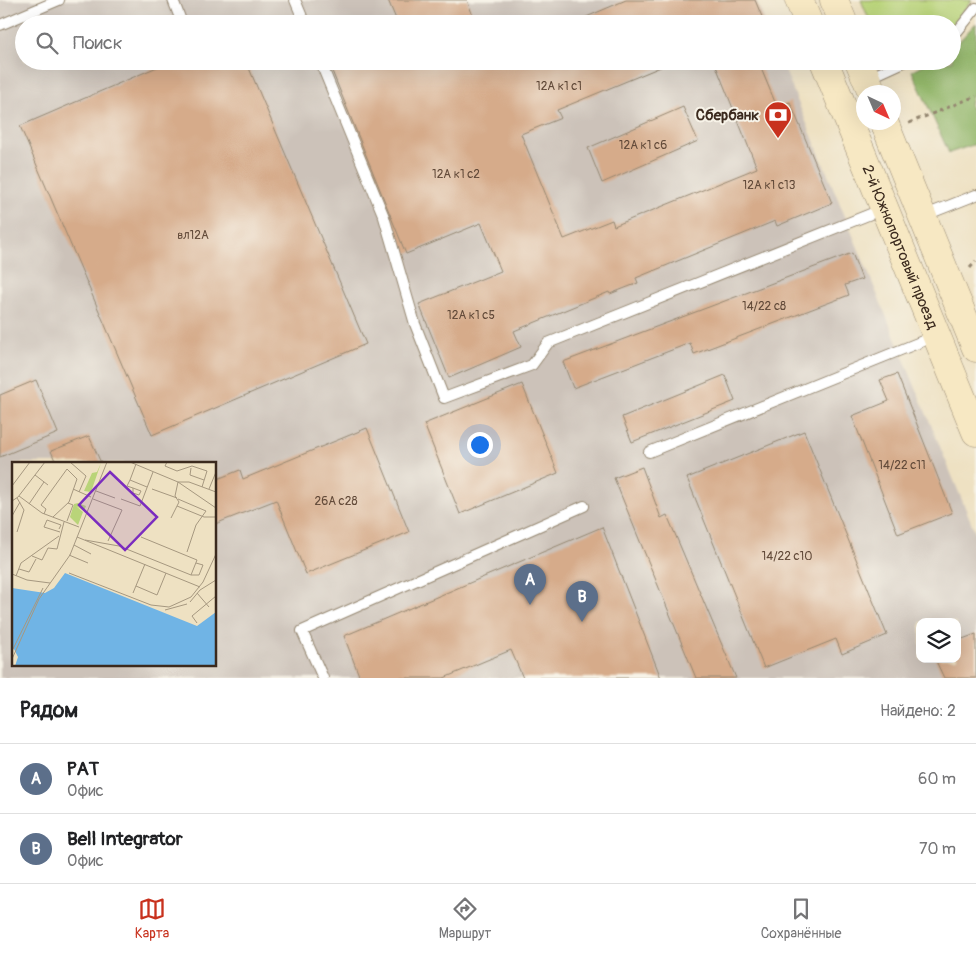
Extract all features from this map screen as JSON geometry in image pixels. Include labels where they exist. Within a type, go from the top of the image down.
[{"type":"main road","points":[[799,0],[805,15]]},
{"type":"main road","points":[[834,0],[840,15]]},
{"type":"main road","name":"2-й Южнопортовый проезд","points":[[828,70],[976,432]]},
{"type":"main road","points":[[887,130],[976,348]]},
{"type":"lane","points":[[24,15],[59,0]]},
{"type":"lane","points":[[173,0],[179,15]]},
{"type":"lane","points":[[295,0],[301,15]]},
{"type":"lane","points":[[961,27],[976,8]]},
{"type":"lane","points":[[0,25],[15,19]]},
{"type":"lane","points":[[324,70],[384,217],[415,324],[444,398],[532,364],[548,343],[884,208]]},
{"type":"lane","points":[[866,78],[885,70]]},
{"type":"lane","points":[[922,216],[976,195]]},
{"type":"lane","points":[[649,452],[936,335]]},
{"type":"lane","points":[[322,678],[302,631],[584,506]]},
{"type":"path","points":[[915,121],[976,96]]},
{"type":"path","points":[[968,271],[976,261]]},
{"type":"shaded area","points":[[0,0],[756,0],[762,15],[15,15],[15,70],[785,70],[976,534],[976,678],[0,678]]},
{"type":"green space","points":[[861,0],[972,0],[960,15],[867,15]]},
{"type":"green space","points":[[976,23],[976,84],[970,105],[976,125],[976,144],[949,153],[912,71],[961,70],[961,39]]},
{"type":"building","points":[[388,0],[467,0],[473,15],[394,15]]},
{"type":"building","points":[[626,0],[755,0],[761,15],[591,15]]},
{"type":"building","points":[[150,70],[250,70],[366,344],[152,435],[20,126]]},
{"type":"building","points":[[332,70],[653,70],[557,110],[561,118],[521,134],[564,239],[612,220],[614,226],[757,168],[718,70],[762,70],[777,107],[790,102],[832,203],[777,226],[775,221],[636,278],[638,283],[610,294],[609,292],[514,331],[521,347],[449,378],[419,304],[501,271],[481,223],[406,254]]},
{"type":"building","points":[[683,107],[698,141],[602,183],[588,148]]},
{"type":"building","points":[[852,253],[862,279],[845,285],[849,295],[694,354],[690,343],[573,388],[563,362]]},
{"type":"building","points":[[897,374],[952,513],[898,534],[852,416],[889,401],[880,380]]},
{"type":"building","points":[[725,375],[735,401],[632,442],[622,417]]},
{"type":"building","points":[[36,380],[58,433],[0,457],[0,395]]},
{"type":"building","points":[[522,384],[558,473],[460,514],[424,424]]},
{"type":"building","points":[[367,428],[409,532],[306,574],[276,500],[216,524],[216,480],[240,470],[243,479]]},
{"type":"building","points":[[804,431],[887,635],[842,654],[836,639],[764,668],[687,478]]},
{"type":"building","points":[[89,436],[101,462],[56,462],[51,451]]},
{"type":"building","points":[[642,467],[661,518],[667,515],[736,678],[696,678],[614,478]]},
{"type":"building","points":[[602,527],[661,678],[523,678],[511,650],[444,678],[360,678],[344,636]]},
{"type":"building","points":[[976,634],[976,678],[944,678],[937,663],[961,663],[961,640]]},
{"type":"place","name":"Сбербанк","points":[[778,139]]},
{"type":"place","name":"РАТ","points":[[530,605]]},
{"type":"place","name":"Bell Integrator","points":[[582,622]]}]
